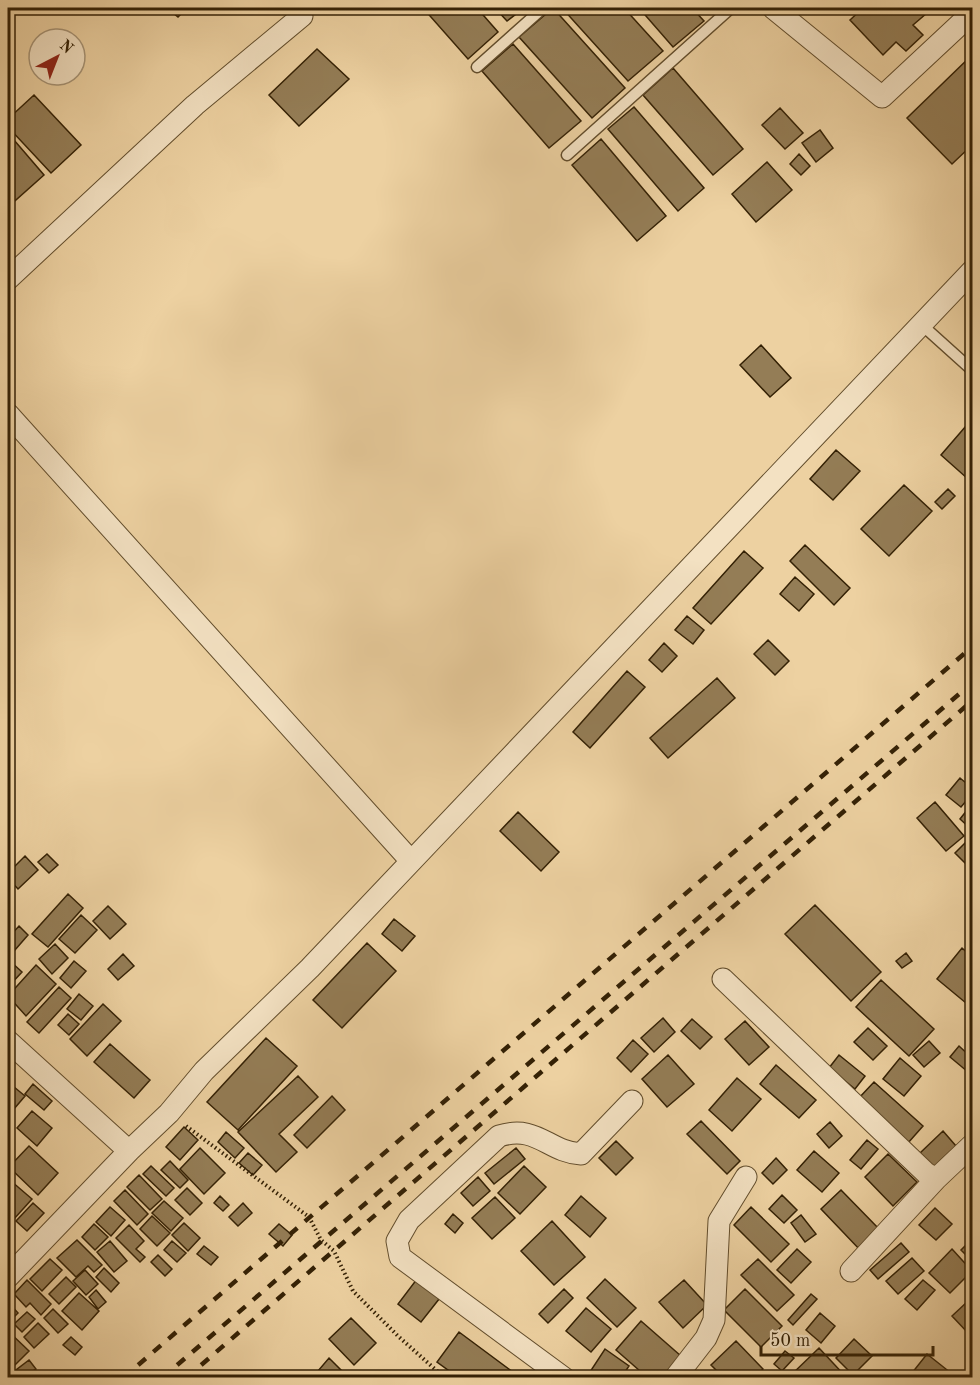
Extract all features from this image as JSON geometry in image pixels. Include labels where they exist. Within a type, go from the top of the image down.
[{"type":"street","points":[[773,8],[882,97],[972,13]]},
{"type":"street","points":[[8,279],[195,105],[302,16]]},
{"type":"street","points":[[8,1277],[129,1151],[169,1113],[204,1071],[310,968],[972,271]]},
{"type":"street","points":[[8,414],[411,861]]},
{"type":"street","points":[[723,979],[926,1173],[936,1179]]},
{"type":"street","points":[[8,1041],[129,1151]]},
{"type":"street","points":[[564,1377],[400,1257],[397,1241],[409,1220],[500,1136],[513,1131],[531,1133],[565,1153],[581,1154],[633,1101]]},
{"type":"street","points":[[851,1271],[936,1179],[972,1145]]},
{"type":"street","points":[[675,1377],[706,1338],[714,1320],[718,1221],[746,1177]]},
{"type":"lane","points":[[477,67],[543,8]]},
{"type":"lane","points":[[567,155],[730,8]]},
{"type":"lane","points":[[922,325],[972,370]]},
{"type":"path","points":[[169,1113],[309,1217],[321,1240],[334,1251],[353,1291],[398,1336],[446,1377]]},
{"type":"building","points":[[167,8],[187,8],[178,17]]},
{"type":"building","points":[[423,8],[477,8],[498,32],[468,59]]},
{"type":"building","points":[[495,8],[524,8],[507,21]]},
{"type":"building","points":[[553,8],[625,88],[592,118],[519,37]]},
{"type":"building","points":[[562,8],[624,8],[663,51],[628,81]]},
{"type":"building","points":[[639,8],[692,8],[704,21],[673,47]]},
{"type":"building","points":[[863,8],[922,8],[927,13],[913,25],[923,35],[906,51],[896,42],[883,55],[850,20]]},
{"type":"building","points":[[513,44],[581,121],[549,148],[482,71]]},
{"type":"building","points":[[317,49],[349,79],[299,126],[269,95]]},
{"type":"building","points":[[972,55],[972,145],[952,164],[907,118]]},
{"type":"building","points":[[673,68],[743,149],[713,175],[643,95]]},
{"type":"building","points":[[34,95],[81,145],[51,173],[8,127],[8,119]]},
{"type":"building","points":[[634,107],[704,188],[678,211],[608,129]]},
{"type":"building","points":[[780,108],[803,133],[785,149],[762,125]]},
{"type":"building","points":[[820,130],[833,148],[816,162],[802,143]]},
{"type":"building","points":[[8,133],[44,175],[8,207]]},
{"type":"building","points":[[601,139],[666,216],[637,241],[572,165]]},
{"type":"building","points":[[799,154],[810,166],[801,175],[790,164]]},
{"type":"building","points":[[767,162],[792,190],[756,222],[732,194]]},
{"type":"building","points":[[761,345],[791,378],[770,397],[740,365]]},
{"type":"building","points":[[972,419],[972,474],[968,479],[941,455]]},
{"type":"building","points":[[836,450],[860,471],[833,500],[810,479]]},
{"type":"building","points":[[904,485],[932,511],[889,556],[861,529]]},
{"type":"building","points":[[948,489],[955,496],[942,509],[935,502]]},
{"type":"building","points":[[805,545],[850,588],[834,605],[790,561]]},
{"type":"building","points":[[744,551],[763,568],[711,624],[693,608]]},
{"type":"building","points":[[795,577],[814,594],[799,611],[780,594]]},
{"type":"building","points":[[687,616],[704,630],[693,644],[675,630]]},
{"type":"building","points":[[768,640],[789,661],[775,675],[754,654]]},
{"type":"building","points":[[664,643],[677,656],[662,672],[649,660]]},
{"type":"building","points":[[627,671],[645,687],[590,748],[573,732]]},
{"type":"building","points":[[717,678],[735,698],[668,758],[650,738]]},
{"type":"building","points":[[960,778],[972,788],[972,794],[961,807],[946,795]]},
{"type":"building","points":[[935,802],[964,836],[946,851],[917,818]]},
{"type":"building","points":[[972,804],[972,830],[960,819]]},
{"type":"building","points":[[518,812],[559,852],[541,871],[500,831]]},
{"type":"building","points":[[968,840],[972,844],[972,870],[955,853]]},
{"type":"building","points":[[47,854],[58,865],[49,873],[38,862]]},
{"type":"building","points":[[25,856],[38,870],[18,889],[8,878],[8,873]]},
{"type":"building","points":[[68,894],[83,908],[48,947],[32,934]]},
{"type":"building","points":[[815,905],[881,972],[851,1001],[785,934]]},
{"type":"building","points":[[108,906],[126,924],[110,939],[93,921]]},
{"type":"building","points":[[81,915],[97,930],[75,953],[59,939]]},
{"type":"building","points":[[394,919],[415,936],[402,951],[382,934]]},
{"type":"building","points":[[19,926],[28,935],[8,958],[8,938]]},
{"type":"building","points":[[367,943],[396,971],[342,1028],[313,1000]]},
{"type":"building","points":[[55,944],[68,958],[52,974],[39,959]]},
{"type":"building","points":[[962,948],[972,957],[972,995],[966,1003],[937,979]]},
{"type":"building","points":[[906,953],[912,961],[902,968],[896,961]]},
{"type":"building","points":[[123,954],[134,966],[118,980],[108,969]]},
{"type":"building","points":[[10,961],[22,972],[8,987],[8,963]]},
{"type":"building","points":[[74,961],[86,971],[71,988],[60,978]]},
{"type":"building","points":[[36,965],[56,984],[26,1016],[8,996]]},
{"type":"building","points":[[881,980],[934,1029],[909,1056],[856,1007]]},
{"type":"building","points":[[59,987],[71,998],[39,1033],[27,1022]]},
{"type":"building","points":[[79,994],[93,1006],[81,1020],[67,1009]]},
{"type":"building","points":[[103,1004],[121,1021],[87,1056],[70,1039]]},
{"type":"building","points":[[68,1014],[79,1024],[69,1035],[58,1025]]},
{"type":"building","points":[[663,1018],[675,1032],[654,1052],[641,1038]]},
{"type":"building","points":[[692,1019],[712,1037],[700,1049],[681,1031]]},
{"type":"building","points":[[745,1021],[769,1047],[749,1065],[725,1039]]},
{"type":"building","points":[[868,1028],[887,1046],[873,1060],[854,1042]]},
{"type":"building","points":[[266,1038],[297,1066],[238,1130],[207,1102]]},
{"type":"building","points":[[633,1040],[648,1054],[631,1072],[617,1058]]},
{"type":"building","points":[[929,1041],[940,1053],[924,1067],[913,1055]]},
{"type":"building","points":[[110,1044],[150,1080],[134,1098],[94,1062]]},
{"type":"building","points":[[959,1046],[972,1058],[972,1066],[968,1072],[950,1057]]},
{"type":"building","points":[[668,1055],[694,1084],[667,1107],[642,1079]]},
{"type":"building","points":[[839,1055],[865,1076],[855,1089],[829,1068]]},
{"type":"building","points":[[900,1058],[921,1076],[904,1096],[883,1079]]},
{"type":"building","points":[[776,1065],[816,1100],[799,1118],[760,1084]]},
{"type":"building","points":[[298,1076],[318,1097],[279,1134],[297,1152],[276,1172],[238,1132]]},
{"type":"building","points":[[737,1078],[761,1099],[732,1131],[709,1110]]},
{"type":"building","points":[[8,1082],[25,1096],[8,1116]]},
{"type":"building","points":[[874,1082],[923,1126],[908,1143],[858,1099]]},
{"type":"building","points":[[33,1084],[52,1101],[44,1110],[25,1094]]},
{"type":"building","points":[[332,1096],[345,1110],[307,1148],[294,1135]]},
{"type":"building","points":[[32,1111],[52,1128],[37,1146],[17,1128]]},
{"type":"building","points":[[701,1121],[740,1161],[727,1174],[687,1134]]},
{"type":"building","points":[[830,1122],[842,1136],[829,1148],[817,1134]]},
{"type":"building","points":[[184,1127],[198,1140],[180,1160],[166,1147]]},
{"type":"building","points":[[943,1131],[956,1146],[933,1168],[919,1154]]},
{"type":"building","points":[[226,1132],[244,1148],[235,1158],[218,1142]]},
{"type":"building","points":[[867,1140],[878,1149],[861,1169],[850,1160]]},
{"type":"building","points":[[616,1141],[633,1158],[616,1175],[599,1158]]},
{"type":"building","points":[[29,1146],[58,1173],[38,1195],[9,1167]]},
{"type":"building","points":[[200,1148],[225,1173],[204,1194],[180,1169]]},
{"type":"building","points":[[516,1148],[525,1159],[494,1184],[485,1173]]},
{"type":"building","points":[[814,1151],[839,1173],[822,1192],[797,1170]]},
{"type":"building","points":[[248,1153],[262,1165],[253,1175],[239,1163]]},
{"type":"building","points":[[888,1154],[917,1182],[893,1206],[865,1177]]},
{"type":"building","points":[[776,1158],[787,1170],[773,1184],[762,1173]]},
{"type":"building","points":[[170,1161],[188,1180],[180,1188],[161,1170]]},
{"type":"building","points":[[151,1166],[174,1188],[166,1196],[143,1174]]},
{"type":"building","points":[[524,1166],[546,1187],[520,1214],[498,1193]]},
{"type":"building","points":[[139,1175],[162,1199],[150,1210],[127,1187]]},
{"type":"building","points":[[478,1177],[490,1191],[473,1206],[461,1193]]},
{"type":"building","points":[[11,1181],[32,1199],[14,1219],[8,1213],[8,1185]]},
{"type":"building","points":[[187,1188],[202,1203],[190,1215],[175,1200]]},
{"type":"building","points":[[125,1190],[148,1214],[137,1225],[114,1201]]},
{"type":"building","points":[[841,1190],[881,1231],[861,1251],[821,1209]]},
{"type":"building","points":[[782,1195],[797,1210],[784,1223],[769,1209]]},
{"type":"building","points":[[220,1196],[229,1205],[223,1211],[214,1203]]},
{"type":"building","points":[[581,1196],[606,1218],[590,1237],[565,1215]]},
{"type":"building","points":[[495,1197],[515,1218],[492,1239],[472,1218]]},
{"type":"building","points":[[164,1201],[183,1218],[171,1231],[152,1213]]},
{"type":"building","points":[[33,1203],[44,1213],[27,1231],[16,1221]]},
{"type":"building","points":[[243,1203],[252,1213],[238,1226],[229,1217]]},
{"type":"building","points":[[110,1207],[125,1220],[111,1236],[96,1222]]},
{"type":"building","points":[[751,1207],[789,1244],[771,1262],[734,1225]]},
{"type":"building","points":[[935,1208],[952,1224],[936,1240],[919,1225]]},
{"type":"building","points":[[453,1214],[463,1223],[455,1233],[445,1224]]},
{"type":"building","points":[[801,1215],[816,1234],[805,1242],[791,1223]]},
{"type":"building","points":[[152,1216],[170,1233],[157,1246],[140,1229]]},
{"type":"building","points":[[552,1221],[585,1257],[554,1285],[521,1251]]},
{"type":"building","points":[[184,1223],[200,1238],[188,1251],[172,1235]]},
{"type":"building","points":[[94,1224],[108,1237],[95,1250],[82,1237]]},
{"type":"building","points":[[279,1224],[292,1235],[283,1246],[269,1234]]},
{"type":"building","points":[[129,1225],[144,1241],[136,1249],[145,1257],[140,1262],[116,1238]]},
{"type":"building","points":[[77,1240],[102,1265],[94,1272],[88,1266],[76,1277],[57,1258]]},
{"type":"building","points":[[971,1240],[972,1242],[972,1261],[961,1250]]},
{"type":"building","points":[[110,1241],[127,1261],[114,1272],[97,1252]]},
{"type":"building","points":[[172,1241],[186,1253],[177,1262],[164,1250]]},
{"type":"building","points":[[901,1243],[909,1252],[878,1279],[870,1270]]},
{"type":"building","points":[[204,1246],[218,1257],[211,1265],[197,1254]]},
{"type":"building","points":[[797,1249],[811,1262],[791,1283],[777,1270]]},
{"type":"building","points":[[952,1249],[972,1271],[950,1293],[929,1273]]},
{"type":"building","points":[[158,1255],[172,1269],[165,1276],[151,1262]]},
{"type":"building","points":[[912,1258],[924,1271],[898,1294],[886,1281]]},
{"type":"building","points":[[50,1259],[62,1270],[42,1291],[30,1279]]},
{"type":"building","points":[[758,1259],[794,1295],[777,1311],[741,1275]]},
{"type":"building","points":[[104,1268],[119,1283],[111,1292],[96,1277]]},
{"type":"building","points":[[85,1270],[98,1284],[86,1295],[73,1281]]},
{"type":"building","points":[[420,1275],[443,1294],[421,1322],[398,1304]]},
{"type":"building","points":[[66,1277],[76,1287],[59,1304],[49,1294]]},
{"type":"building","points":[[605,1279],[636,1308],[617,1327],[587,1298]]},
{"type":"building","points":[[27,1280],[51,1304],[41,1315],[30,1303],[26,1307],[14,1294]]},
{"type":"building","points":[[684,1280],[707,1305],[683,1328],[659,1302]]},
{"type":"building","points":[[923,1280],[935,1290],[917,1310],[905,1299]]},
{"type":"building","points":[[564,1289],[573,1298],[548,1323],[539,1314]]},
{"type":"building","points":[[745,1289],[782,1326],[761,1347],[724,1310]]},
{"type":"building","points":[[96,1290],[106,1302],[98,1309],[89,1297]]},
{"type":"building","points":[[79,1293],[99,1311],[82,1330],[62,1311]]},
{"type":"building","points":[[811,1294],[817,1299],[793,1325],[788,1320]]},
{"type":"building","points":[[8,1302],[18,1313],[8,1323]]},
{"type":"building","points":[[967,1302],[972,1307],[972,1329],[968,1333],[952,1316]]},
{"type":"building","points":[[586,1308],[611,1329],[591,1352],[566,1331]]},
{"type":"building","points":[[53,1309],[68,1324],[58,1333],[44,1318]]},
{"type":"building","points":[[27,1312],[35,1319],[22,1332],[14,1324]]},
{"type":"building","points":[[820,1313],[835,1326],[821,1343],[806,1330]]},
{"type":"building","points":[[351,1318],[376,1343],[354,1365],[329,1339]]},
{"type":"building","points":[[641,1321],[681,1356],[662,1378],[648,1378],[616,1350]]},
{"type":"building","points":[[38,1323],[49,1334],[34,1348],[24,1337]]},
{"type":"building","points":[[8,1331],[29,1351],[12,1368],[8,1363]]},
{"type":"building","points":[[459,1332],[521,1378],[459,1378],[437,1362]]},
{"type":"building","points":[[71,1337],[82,1347],[75,1355],[63,1345]]},
{"type":"building","points":[[854,1339],[872,1356],[853,1375],[836,1358]]},
{"type":"building","points":[[736,1341],[763,1369],[754,1378],[724,1378],[711,1365]]},
{"type":"building","points":[[819,1348],[847,1378],[788,1378]]},
{"type":"building","points":[[605,1349],[629,1366],[621,1378],[586,1378]]},
{"type":"building","points":[[785,1351],[794,1358],[782,1371],[774,1364]]},
{"type":"building","points":[[927,1354],[956,1377],[956,1378],[908,1378]]},
{"type":"building","points":[[329,1358],[344,1373],[339,1378],[312,1378]]},
{"type":"building","points":[[29,1360],[36,1369],[22,1378],[16,1370]]},
{"type":"railway","points":[[123,1378],[972,647]]},
{"type":"railway","points":[[162,1378],[972,683]]},
{"type":"railway","points":[[186,1378],[972,701]]}]
